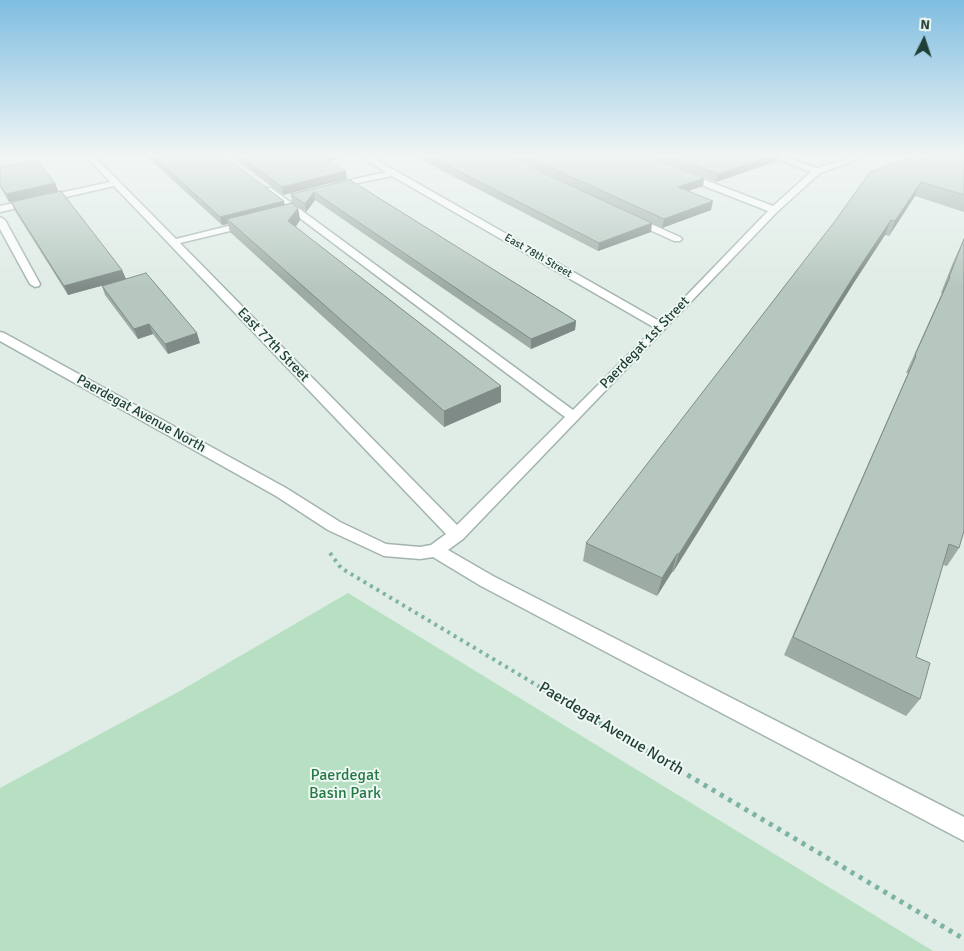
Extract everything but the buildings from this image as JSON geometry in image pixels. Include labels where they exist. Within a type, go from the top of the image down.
[{"type":"street","points":[[0,209],[43,199]]},
{"type":"street","name":"East 77th Street","points":[[133,199],[457,535]]},
{"type":"street","points":[[286,199],[292,212],[574,417]]},
{"type":"street","name":"East 78th Street","points":[[439,199],[662,327]]},
{"type":"street","points":[[747,199],[774,210]]},
{"type":"street","name":"Paerdegat 1st Street","points":[[435,550],[457,535],[786,199]]},
{"type":"street","points":[[625,215],[677,239]]},
{"type":"street","points":[[0,220],[35,284]]},
{"type":"street","points":[[174,242],[260,220]]},
{"type":"street","name":"Paerdegat Avenue North","points":[[0,336],[281,492],[334,526],[384,550],[420,553],[435,550]]},
{"type":"street","points":[[435,550],[487,581],[964,829]]},
{"type":"path","name":"Paerdegat Avenue North","points":[[326,547],[341,568],[964,939]]},
{"type":"green space","name":"Paerdegat Basin Park","points":[[348,593],[933,951],[0,951],[0,788],[180,691]]}]
